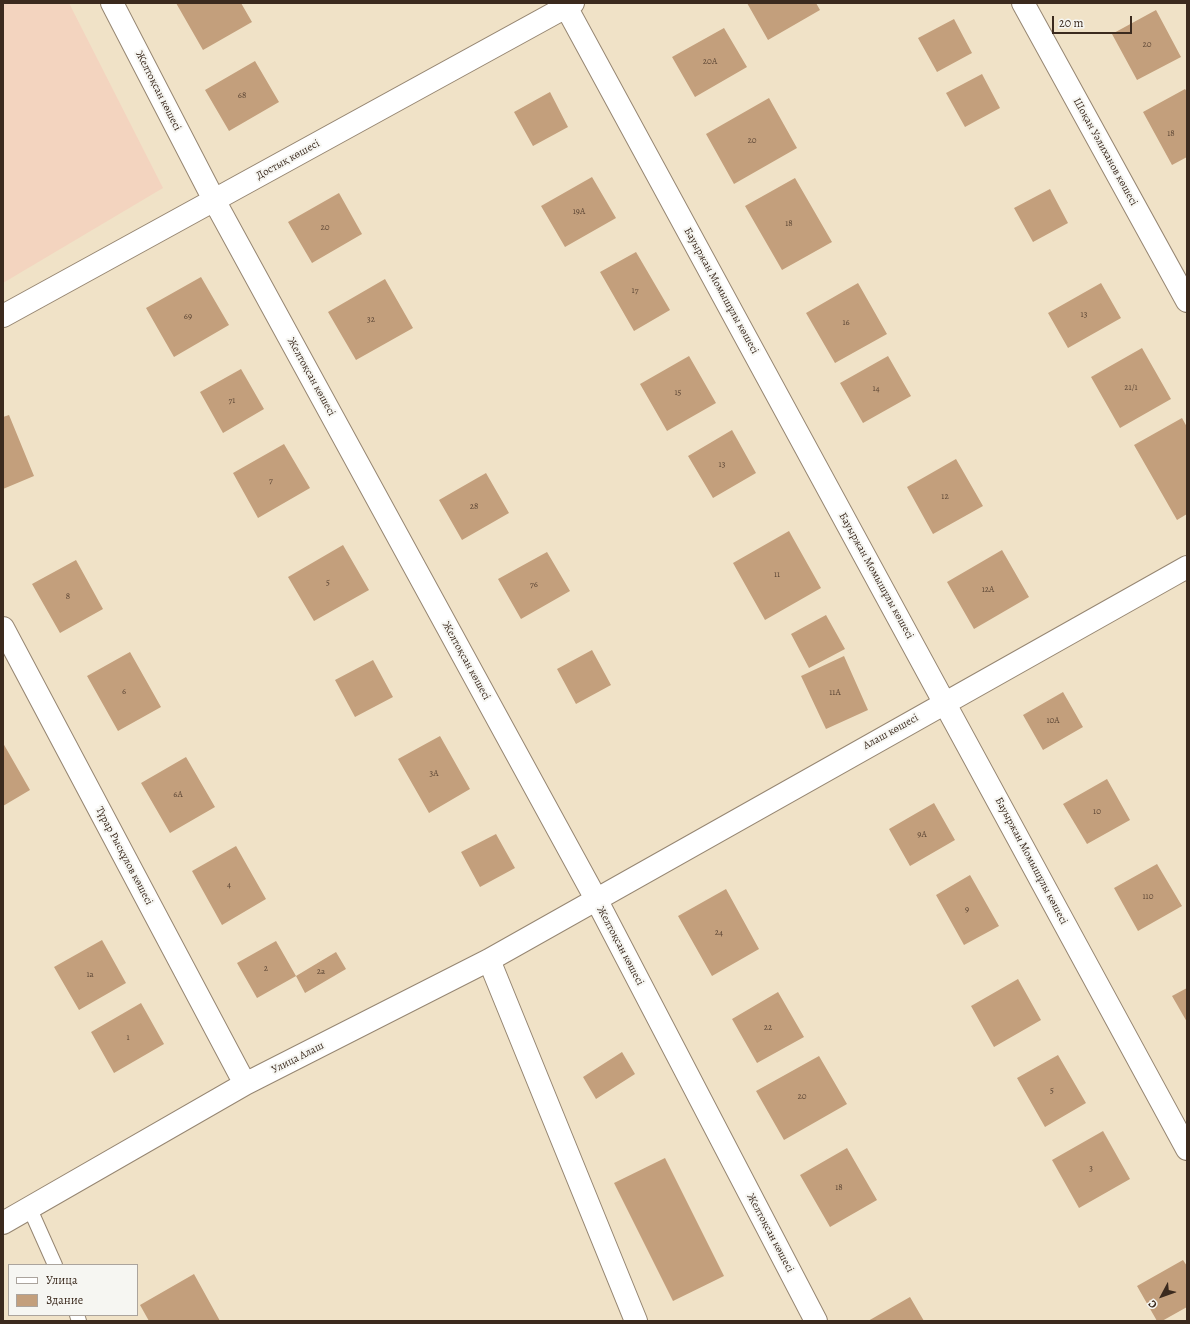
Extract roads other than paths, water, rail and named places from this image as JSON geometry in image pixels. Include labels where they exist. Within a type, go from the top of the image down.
[{"type":"street","name":"Желтоқсан көшесі","points":[[112,3],[214,200],[596,899],[816,1321]]},
{"type":"street","name":"Шоқан Уәлиханов көшесі","points":[[1023,3],[1187,301]]},
{"type":"street","name":"Достық көшесі","points":[[3,316],[568,4]]},
{"type":"street","name":"Бауыржан Момышұлы көшесі","points":[[568,4],[1187,1149]]},
{"type":"street","name":"Алаш көшесі","points":[[596,899],[1187,567]]},
{"type":"street","name":"Тұрар Рысқұлов көшесі","points":[[3,628],[245,1084]]},
{"type":"street","name":"Улица Алаш","points":[[3,1223],[30,1209],[245,1084],[489,960],[596,899]]},
{"type":"street","points":[[489,960],[636,1321]]},
{"type":"lane","points":[[30,1209],[55,1264]]}]
